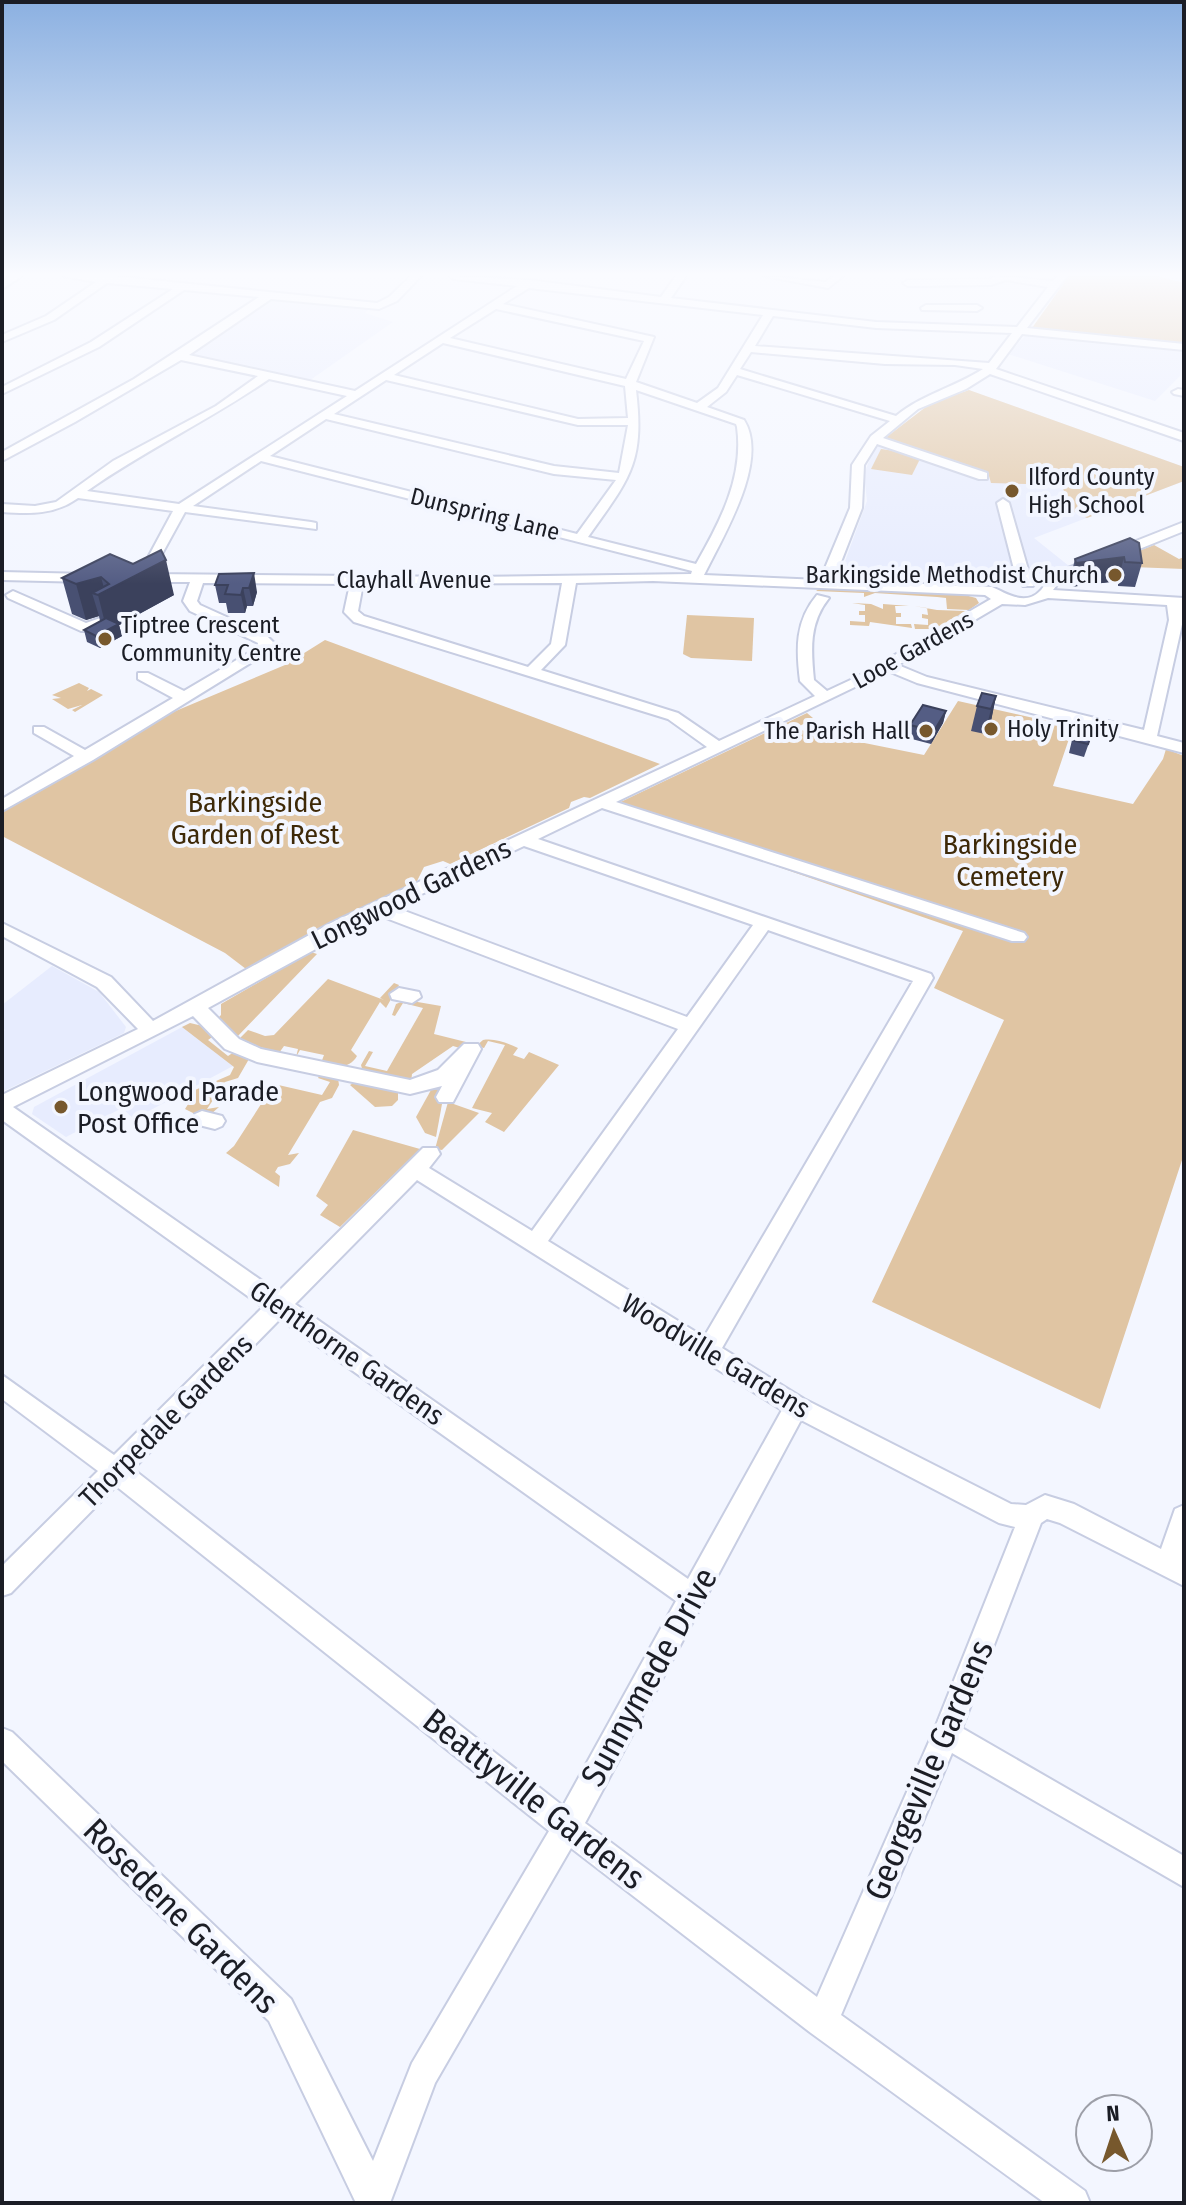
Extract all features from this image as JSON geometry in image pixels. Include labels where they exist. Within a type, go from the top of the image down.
[{"type":"street","points":[[2,391],[27,379]]},
{"type":"street","points":[[2,457],[147,379]]},
{"type":"street","points":[[2,508],[35,510],[60,505],[117,464],[220,408],[261,379]]},
{"type":"street","points":[[285,379],[359,395]]},
{"type":"street","points":[[143,578],[181,508],[383,379]]},
{"type":"street","points":[[394,379],[578,422],[634,421]]},
{"type":"street","points":[[612,379],[700,406],[740,422],[743,427],[739,491],[697,574]]},
{"type":"street","points":[[581,538],[624,477],[634,421],[632,379]]},
{"type":"street","points":[[700,406],[722,390],[729,379]]},
{"type":"street","points":[[760,379],[898,420]]},
{"type":"street","points":[[826,583],[856,508],[858,465],[875,439],[914,407],[975,379]]},
{"type":"street","points":[[1018,379],[1184,437]]},
{"type":"street","points":[[326,416],[554,470],[624,477]]},
{"type":"street","points":[[875,439],[983,476]]},
{"type":"street","name":"Dunspring Lane","points":[[259,457],[581,538],[697,574]]},
{"type":"street","points":[[78,494],[311,526]]},
{"type":"street","points":[[1003,503],[1022,573],[1028,583]]},
{"type":"street","points":[[1141,737],[1151,733],[1179,602],[1046,592],[1028,583],[1001,585],[995,595],[1026,600],[1046,592],[1055,578],[1184,526]]},
{"type":"street","name":"Clayhall Avenue","points":[[126,578],[357,581],[697,574],[995,595]]},
{"type":"street","points":[[2,576],[99,578]]},
{"type":"street","points":[[8,598],[25,587],[33,577]]},
{"type":"street","points":[[531,672],[558,645],[570,578]]},
{"type":"street","points":[[198,579],[190,601],[195,608],[292,655]]},
{"type":"street","points":[[357,581],[351,612],[359,619],[673,716],[717,747]]},
{"type":"street","name":"Looe Gardens","points":[[825,697],[888,666],[995,595]]},
{"type":"street","points":[[8,598],[86,628],[109,619]]},
{"type":"street","points":[[822,598],[807,623],[804,657],[807,681],[825,697]]},
{"type":"street","points":[[2,806],[259,654],[267,645]]},
{"type":"street","points":[[888,666],[922,680],[1184,748]]},
{"type":"street","points":[[143,676],[185,698]]},
{"type":"street","points":[[1163,680],[1184,684]]},
{"type":"street","name":"Longwood Gardens","points":[[2,1107],[151,1031],[378,908],[825,697]]},
{"type":"street","points":[[39,730],[87,757]]},
{"type":"street","points":[[599,802],[1018,937]]},
{"type":"street","points":[[522,839],[924,978],[708,1352]]},
{"type":"street","points":[[378,908],[691,1026]]},
{"type":"street","points":[[534,1244],[765,922]]},
{"type":"street","points":[[2,929],[104,982],[151,1031]]},
{"type":"street","points":[[196,1007],[232,1044],[257,1055],[410,1087],[432,1083],[451,1074],[467,1056],[446,1097]]},
{"type":"street","name":"Glenthorne Gardens","points":[[2,1107],[692,1597]]},
{"type":"street","name":"Woodville Gardens","points":[[422,1162],[534,1244],[796,1406],[1008,1515],[1029,1517]]},
{"type":"street","name":"Thorpedale Gardens","points":[[2,1584],[422,1162]]},
{"type":"street","name":"Beattyville Gardens","points":[[2,1385],[117,1470],[822,2022],[1073,2203]]},
{"type":"street","name":"Sunnymede Drive","points":[[374,2200],[423,2074],[568,1826],[796,1406]]},
{"type":"street","points":[[1029,1517],[1045,1507],[1065,1512],[1177,1570],[1184,1517]]},
{"type":"street","name":"Georgeville Gardens","points":[[822,2022],[946,1734],[1029,1517]]},
{"type":"street","points":[[946,1734],[1184,1872]]},
{"type":"street","name":"Rosedene Gardens","points":[[2,1742],[280,2010],[374,2200]]},
{"type":"shaded area","points":[[287,379],[312,379],[306,383]]},
{"type":"shaded area","points":[[1086,379],[1177,379],[1155,401]]},
{"type":"shaded area","name":"Ilford County High School","points":[[969,390],[1184,467],[1184,481],[1034,538],[1069,566],[987,581],[840,575],[867,501],[864,474],[873,451],[904,422]]},
{"type":"shaded area","points":[[52,966],[99,992],[126,1027],[124,1033],[2,1092],[2,1032],[5,1030],[2,1027],[2,1005]]},
{"type":"shaded area","points":[[184,1026],[233,1066],[134,1119],[122,1108],[66,1137],[32,1114],[34,1107]]},
{"type":"green space","points":[[969,390],[1184,467],[1184,481],[1087,518],[1070,510],[1062,485],[991,483],[989,476],[884,439],[931,403]]},
{"type":"green space","points":[[881,449],[922,455],[912,475],[871,469]]},
{"type":"green space","points":[[1154,545],[1179,559],[1184,557],[1184,569],[1132,567],[1118,559]]},
{"type":"green space","points":[[816,591],[965,595],[976,598],[979,603],[969,610],[947,609],[946,598],[875,593],[864,597],[864,593]]},
{"type":"green space","points":[[852,603],[871,604],[883,609],[883,604],[909,606],[895,606],[896,613],[901,613],[901,617],[896,617],[896,624],[911,624],[912,628],[870,622],[869,626],[850,625],[850,621],[865,622],[865,615],[859,615],[859,611],[865,611],[865,605]]},
{"type":"green space","points":[[927,608],[966,611],[935,629],[915,629],[914,624],[928,625],[928,619],[922,618],[922,614],[928,615]]},
{"type":"green space","points":[[687,615],[754,618],[752,661],[691,658],[683,654]]},
{"type":"green space","name":"Barkingside Garden of Rest","points":[[325,640],[660,764],[590,798],[571,802],[569,808],[450,864],[443,861],[424,867],[417,881],[246,969],[225,953],[2,836],[2,812],[159,718],[285,665]]},
{"type":"green space","points":[[79,683],[89,688],[87,691],[91,689],[103,695],[75,712],[72,710],[82,705],[68,709],[52,699],[61,698],[52,695]]},
{"type":"green space","name":"Barkingside Cemetery","points":[[958,701],[1073,727],[1053,786],[1133,804],[1163,759],[1166,749],[1184,756],[1184,1154],[1100,1409],[872,1302],[1004,1020],[934,988],[963,931],[608,808],[807,713],[813,718],[795,729],[924,755]]},
{"type":"green space","points":[[311,952],[317,954],[236,1038],[216,1020],[221,1015],[221,1004]]},
{"type":"green space","points":[[328,979],[384,1000],[380,998],[394,983],[399,985],[386,1008],[380,1002],[351,1050],[357,1056],[350,1064],[321,1063],[324,1055],[300,1050],[296,1057],[298,1049],[284,1046],[279,1053],[238,1040],[248,1030],[265,1036],[274,1035]]},
{"type":"green space","points":[[406,1000],[441,1006],[434,1034],[466,1042],[463,1049],[453,1046],[412,1074],[411,1083],[363,1072],[361,1065],[369,1051],[373,1052],[365,1066],[387,1071],[423,1008],[403,1003],[395,1016],[392,1015],[396,1004]]},
{"type":"green space","points":[[190,1023],[207,1027],[215,1035],[208,1040],[228,1056],[237,1050],[249,1059],[238,1078],[225,1082],[207,1109],[219,1107],[211,1114],[199,1116],[185,1109],[192,1098],[188,1093],[230,1075],[234,1067],[182,1027]]},
{"type":"green space","points":[[483,1040],[496,1040],[518,1048],[513,1055],[524,1059],[529,1052],[559,1065],[504,1132],[485,1122],[492,1113],[472,1108],[505,1045],[488,1041],[484,1048],[476,1046]]},
{"type":"green space","points":[[322,1072],[338,1078],[339,1085],[332,1098],[320,1102],[288,1155],[299,1153],[290,1164],[278,1167],[275,1172],[280,1176],[279,1187],[226,1153],[234,1146],[274,1084],[322,1095],[330,1082],[318,1078]]},
{"type":"green space","points":[[355,1082],[393,1089],[398,1092],[398,1100],[392,1106],[375,1107],[350,1085]]},
{"type":"green space","points":[[446,1082],[436,1137],[425,1133],[416,1117],[431,1090]]},
{"type":"green space","points":[[448,1102],[479,1113],[442,1150],[435,1149]]},
{"type":"green space","points":[[353,1130],[420,1149],[340,1227],[320,1215],[328,1205],[316,1196]]},
{"type":"building","points":[[1130,538],[1139,543],[1142,563],[1125,562],[1124,557],[1076,563],[1075,559]]},
{"type":"building","points":[[161,550],[166,560],[98,595],[92,593],[109,584],[101,577],[76,584],[62,578],[110,554],[133,564]]},
{"type":"building","points":[[254,573],[249,588],[243,588],[241,595],[225,594],[228,585],[215,585],[219,574]]},
{"type":"building","points":[[106,618],[119,624],[96,636],[84,630]]},
{"type":"building","points":[[982,693],[996,696],[991,709],[977,706]]},
{"type":"building","points":[[923,705],[946,711],[934,731],[910,725]]},
{"type":"building","points":[[1080,721],[1095,724],[1088,744],[1072,740]]},
{"type":"place","name":"Ilford County High School","points":[[1012,491]]},
{"type":"place","name":"Barkingside Methodist Church","points":[[1115,575]]},
{"type":"place","name":"Tiptree Crescent Community Centre","points":[[105,639]]},
{"type":"place","name":"Holy Trinity","points":[[991,729]]},
{"type":"place","name":"The Parish Hall","points":[[926,731]]},
{"type":"place","name":"Longwood Parade Post Office","points":[[61,1107]]}]
